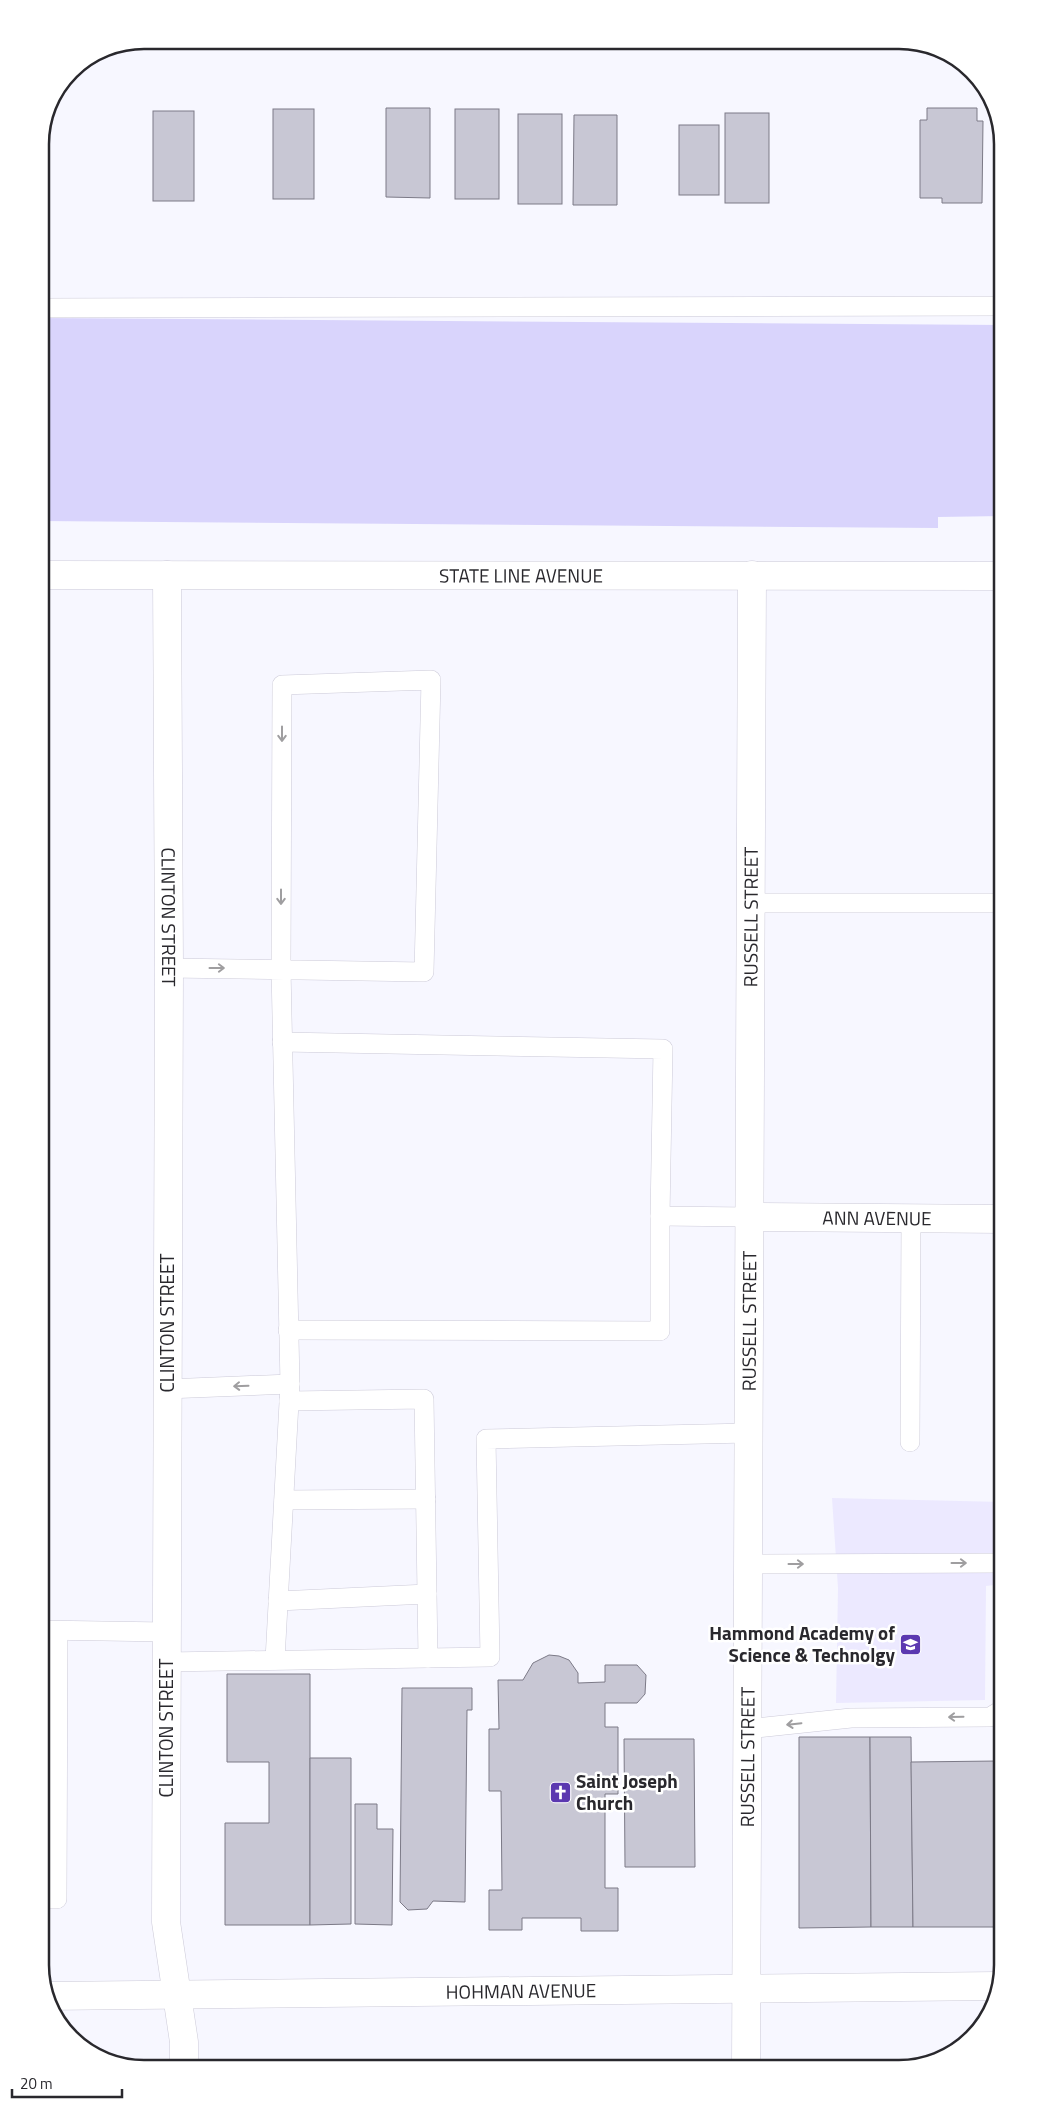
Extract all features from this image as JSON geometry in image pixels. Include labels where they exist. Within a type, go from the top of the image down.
[{"type":"street","name":"STATE LINE AVENUE","points":[[49,574],[994,576]]},
{"type":"street","name":"CLINTON STREET","points":[[167,575],[169,968],[166,1389],[166,1922],[184,2042],[184,2060]]},
{"type":"street","name":"RUSSELL STREET","points":[[746,2060],[752,575]]},
{"type":"street","name":"ANN AVENUE","points":[[749,1217],[994,1219]]},
{"type":"street","name":"HOHMAN AVENUE","points":[[54,1996],[992,1986]]},
{"type":"lane","points":[[49,308],[994,306]]},
{"type":"lane","points":[[169,968],[281,969],[424,972],[431,680],[282,686],[281,969],[289,1393],[275,1660]]},
{"type":"lane","points":[[750,903],[994,903]]},
{"type":"lane","points":[[282,1042],[664,1050],[660,1216],[660,1331],[288,1330]]},
{"type":"lane","points":[[660,1216],[749,1217]]},
{"type":"lane","points":[[910,1442],[911,1218]]},
{"type":"lane","points":[[166,1389],[424,1399],[428,1658]]},
{"type":"lane","points":[[166,1662],[490,1657],[486,1439],[748,1433]]},
{"type":"lane","points":[[284,1500],[426,1499]]},
{"type":"lane","points":[[747,1564],[994,1563]]},
{"type":"lane","points":[[278,1601],[427,1594]]},
{"type":"lane","points":[[49,1899],[57,1899],[49,1631],[166,1632]]},
{"type":"lane","points":[[747,1729],[851,1718],[990,1717],[994,1715]]},
{"type":"shaded area","points":[[49,318],[994,325],[994,516],[938,517],[938,528],[49,521]]},
{"type":"shaded area","name":"Hammond Academy of Science & Technolgy","points":[[832,1498],[994,1502],[994,1585],[986,1586],[985,1700],[836,1703],[838,1588]]},
{"type":"shaded area","points":[[993,1507],[994,1507],[994,1530]]},
{"type":"building","points":[[386,108],[430,108],[430,198],[386,197]]},
{"type":"building","points":[[927,108],[977,108],[977,121],[983,121],[982,203],[942,203],[942,198],[920,198],[920,120],[927,120]]},
{"type":"building","points":[[273,109],[314,109],[314,199],[273,199]]},
{"type":"building","points":[[455,109],[499,109],[499,199],[455,199]]},
{"type":"building","points":[[153,111],[194,111],[194,201],[153,201]]},
{"type":"building","points":[[725,113],[769,113],[769,203],[725,203]]},
{"type":"building","points":[[518,114],[562,114],[562,204],[518,204]]},
{"type":"building","points":[[574,115],[617,115],[617,205],[573,205]]},
{"type":"building","points":[[679,125],[719,125],[719,195],[679,195]]},
{"type":"building","name":"Saint Joseph Church","points":[[549,1655],[569,1660],[578,1673],[578,1683],[605,1682],[605,1665],[637,1665],[646,1675],[645,1694],[637,1703],[605,1703],[605,1727],[618,1727],[618,1794],[605,1794],[605,1888],[618,1888],[618,1931],[581,1931],[581,1918],[522,1918],[522,1930],[489,1930],[489,1890],[502,1890],[501,1791],[489,1791],[489,1729],[499,1729],[498,1680],[523,1680],[533,1663]]},
{"type":"building","points":[[227,1674],[310,1674],[310,1925],[225,1925],[225,1823],[269,1823],[269,1762],[227,1762]]},
{"type":"building","points":[[402,1688],[472,1688],[472,1710],[467,1710],[465,1902],[433,1901],[427,1909],[408,1910],[400,1902]]},
{"type":"building","points":[[799,1737],[870,1737],[871,1927],[799,1928]]},
{"type":"building","points":[[870,1737],[911,1737],[913,1927],[871,1927]]},
{"type":"building","points":[[624,1739],[694,1739],[695,1867],[625,1867]]},
{"type":"building","points":[[310,1758],[351,1758],[351,1924],[310,1925]]},
{"type":"building","points":[[994,1761],[994,1927],[913,1927],[911,1762]]},
{"type":"building","points":[[355,1804],[377,1804],[377,1829],[393,1829],[392,1925],[355,1924]]},
{"type":"place","name":"Hammond Academy of Science & Technolgy","points":[[911,1644]]},
{"type":"place","name":"Saint Joseph Church","points":[[560,1792]]}]
